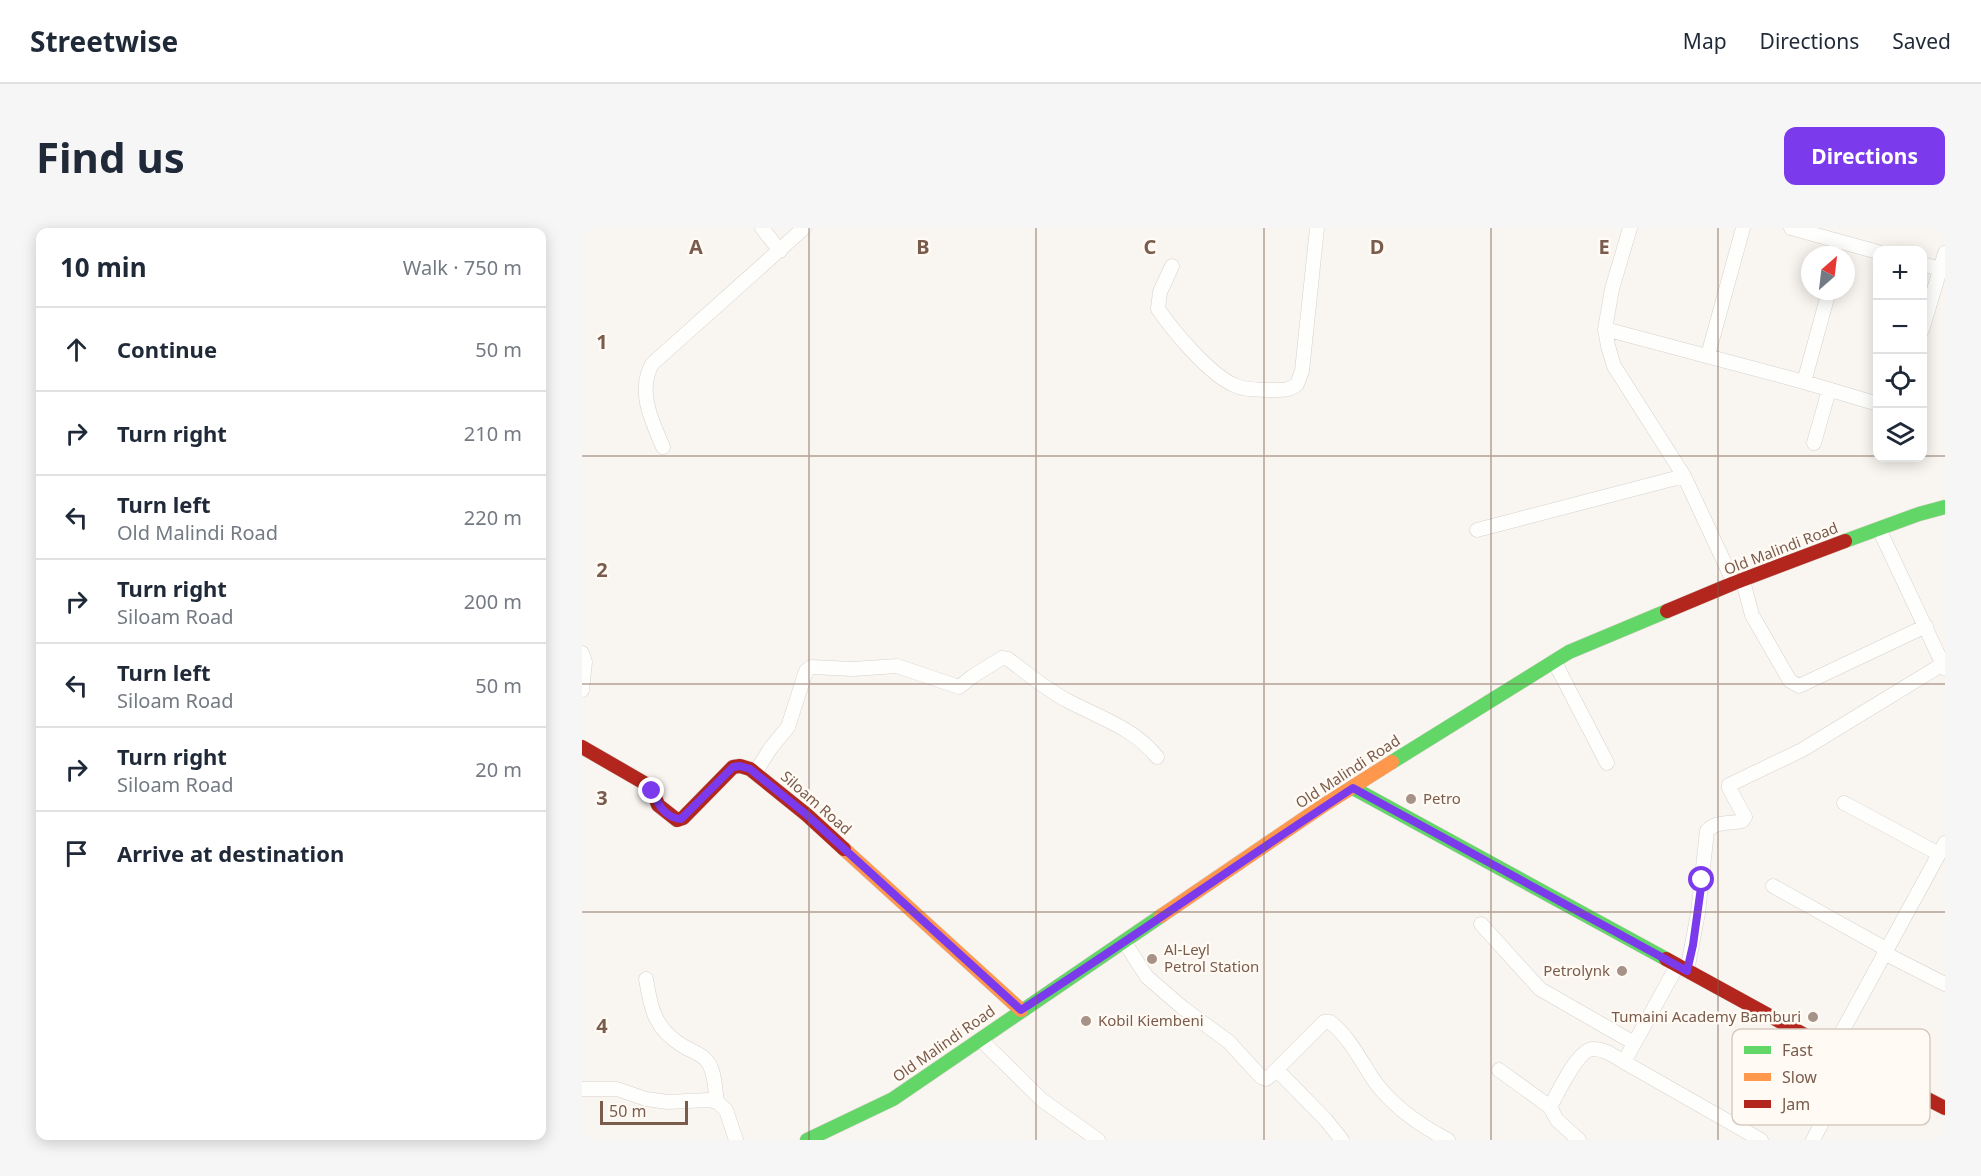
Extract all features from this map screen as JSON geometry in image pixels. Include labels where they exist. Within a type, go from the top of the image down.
[{"type":"main road","name":"Old Malindi Road","points":[[807,1140],[824,1137],[893,1099],[1238,864],[1554,661],[1586,644],[1739,582],[1945,507]]},
{"type":"main road","points":[[582,747],[646,784],[658,805],[677,820],[683,818],[733,767],[740,766],[755,773]]},
{"type":"main road","name":"Siloam Road","points":[[755,773],[807,815],[1021,1010]]},
{"type":"main road","points":[[1353,788],[1794,1029]]},
{"type":"main road","points":[[1930,1100],[1945,1108]]},
{"type":"street","points":[[762,228],[780,251]]},
{"type":"street","points":[[663,447],[650,414],[645,390],[650,368],[804,228]]},
{"type":"street","points":[[1172,266],[1160,292],[1158,309],[1200,359],[1216,374],[1233,385],[1245,388],[1287,390],[1298,384],[1302,371],[1317,228]]},
{"type":"street","points":[[1630,228],[1612,289],[1605,329],[1614,366],[1684,476],[1739,582],[1752,615],[1790,681],[1799,686],[1926,626]]},
{"type":"street","points":[[1708,355],[1743,228]]},
{"type":"street","points":[[1791,228],[1834,246]]},
{"type":"street","points":[[1855,250],[1873,252]]},
{"type":"street","points":[[1927,316],[1945,253]]},
{"type":"street","points":[[1927,265],[1940,269]]},
{"type":"street","points":[[1804,382],[1827,300]]},
{"type":"street","points":[[1605,329],[1708,355],[1873,403]]},
{"type":"street","points":[[1814,443],[1829,390]]},
{"type":"street","points":[[1478,530],[1684,476]]},
{"type":"street","points":[[1624,1062],[1682,968],[1693,945],[1707,831],[1714,825],[1736,823],[1745,817],[1729,788],[1730,785],[1802,750],[1944,666],[1879,530]]},
{"type":"street","points":[[582,653],[585,662],[582,690]]},
{"type":"street","points":[[755,773],[770,749],[788,727],[806,671],[811,666],[852,669],[897,666],[959,687],[1002,658],[1008,659],[1069,702],[1126,730],[1150,748],[1157,757]]},
{"type":"street","points":[[1554,661],[1607,763]]},
{"type":"street","points":[[1843,1029],[1942,848],[1844,803]]},
{"type":"street","points":[[1773,886],[1945,984]]},
{"type":"street","points":[[1481,924],[1540,989],[1634,1043]]},
{"type":"street","points":[[1125,943],[1148,977],[1183,1008],[1229,1042],[1257,1074],[1267,1078],[1324,1022],[1330,1022],[1341,1033],[1384,1093],[1416,1121],[1448,1140]]},
{"type":"street","points":[[646,979],[650,1002],[660,1026],[673,1039],[708,1061],[717,1102]]},
{"type":"street","points":[[981,1040],[1042,1100],[1098,1140]]},
{"type":"street","points":[[1550,1107],[1577,1060],[1592,1048],[1602,1050],[1732,1123]]},
{"type":"street","points":[[1277,1070],[1326,1120],[1341,1140]]},
{"type":"street","points":[[1499,1070],[1550,1107],[1557,1120],[1579,1140]]},
{"type":"street","points":[[582,1089],[617,1089],[646,1099],[668,1102],[708,1100],[717,1102],[726,1110],[736,1140]]},
{"type":"street","points":[[1735,1125],[1761,1140]]},
{"type":"street","points":[[1814,1140],[1822,1125]]},
{"type":"traffic: fast","points":[[1845,541],[1945,507]]},
{"type":"traffic: fast","points":[[1392,762],[1569,652],[1667,611]]},
{"type":"traffic: fast","points":[[1353,788],[1666,959]]},
{"type":"traffic: fast","points":[[807,1140],[893,1099],[1161,916]]},
{"type":"traffic: slow","points":[[1161,916],[1324,805],[1392,762]]},
{"type":"traffic: slow","points":[[844,849],[1021,1010]]},
{"type":"traffic: jam","points":[[1667,611],[1845,541]]},
{"type":"traffic: jam","points":[[582,747],[646,784],[653,791],[658,805],[677,820],[683,818],[733,767],[740,766],[750,769],[807,815],[844,849]]},
{"type":"traffic: jam","points":[[1666,959],[1794,1029]]},
{"type":"traffic: jam","points":[[1930,1100],[1945,1108]]},
{"type":"place","name":"Petro","points":[[1411,799]]},
{"type":"place","name":"Al-Leyl Petrol Station","points":[[1152,959]]},
{"type":"place","name":"Petrolynk","points":[[1622,971]]},
{"type":"place","name":"Tumaini Academy Bamburi","points":[[1813,1017]]},
{"type":"place","name":"Kobil Kiembeni","points":[[1086,1021]]},
{"type":"route","points":[[652,791],[658,805],[677,820],[683,818],[701,801],[733,767],[740,766],[750,769],[807,815],[1021,1010],[1125,943],[1203,887],[1353,788],[1687,971],[1702,880]]}]
